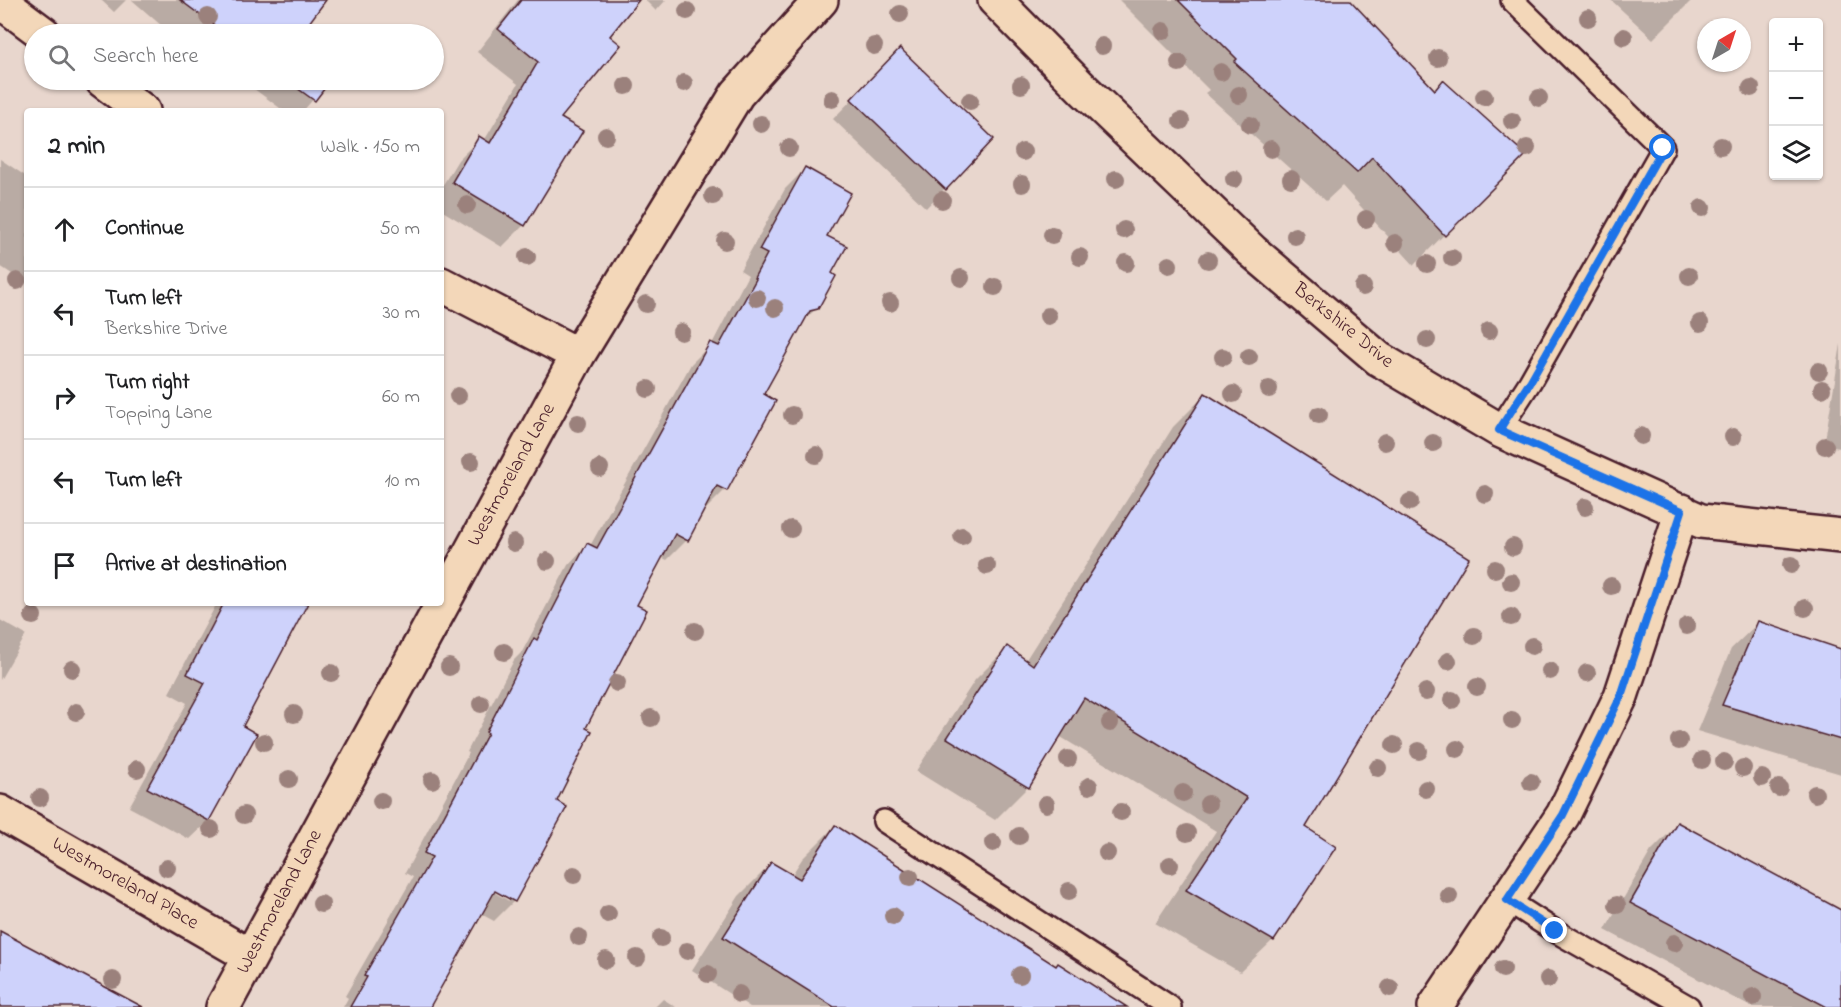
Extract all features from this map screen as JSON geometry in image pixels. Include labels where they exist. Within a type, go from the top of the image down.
[{"type":"street","name":"Westmoreland Lane","points":[[444,601],[578,355],[737,94],[821,0]]},
{"type":"street","name":"Berkshire Drive","points":[[995,0],[1091,97],[1261,259],[1379,359],[1499,430],[1701,521],[1841,536]]},
{"type":"street","points":[[0,1],[31,24]]},
{"type":"street","points":[[115,90],[139,108]]},
{"type":"street","points":[[444,286],[578,355]]},
{"type":"street","points":[[1435,1007],[1563,815],[1621,696],[1682,511]]},
{"type":"street","name":"Westmoreland Lane","points":[[223,1007],[441,606]]},
{"type":"street","name":"Westmoreland Place","points":[[0,812],[250,956]]},
{"type":"lane","points":[[1499,430],[1530,382],[1663,148],[1512,0]]},
{"type":"lane","points":[[884,821],[1170,1007]]},
{"type":"lane","points":[[1507,900],[1555,931],[1689,1007]]},
{"type":"building","points":[[180,0],[326,0],[308,24],[212,24]]},
{"type":"building","points":[[521,0],[639,0],[610,36],[621,45],[561,118],[583,131],[525,226],[452,182],[479,136],[490,143],[538,62],[498,29]]},
{"type":"building","points":[[1178,0],[1350,0],[1435,90],[1443,80],[1526,155],[1445,236],[1372,157],[1357,173],[1234,62],[1237,59]]},
{"type":"building","points":[[900,48],[994,139],[946,190],[851,99]]},
{"type":"building","points":[[300,90],[323,90],[315,101]]},
{"type":"building","points":[[805,167],[851,193],[827,236],[847,246],[832,273],[836,276],[818,309],[810,311],[764,394],[776,401],[727,491],[717,486],[688,541],[675,534],[637,605],[647,610],[586,728],[592,731],[557,801],[567,807],[515,902],[495,891],[430,1007],[350,1007],[367,977],[364,976],[432,857],[424,853],[488,733],[486,732],[534,638],[537,640],[587,543],[597,548],[710,342],[719,346],[756,279],[754,278],[767,254],[759,250]]},
{"type":"building","points":[[1205,393],[1469,558],[1306,827],[1336,847],[1274,941],[1186,890],[1247,798],[1084,698],[1029,788],[947,738],[1007,646],[1033,665]]},
{"type":"building","points":[[222,606],[306,606],[243,726],[257,734],[209,821],[147,788],[205,683],[187,674]]},
{"type":"building","points":[[1758,621],[1841,649],[1841,740],[1722,705]]},
{"type":"building","points":[[1677,822],[1841,910],[1841,1007],[1827,1007],[1630,903]]},
{"type":"building","points":[[835,825],[1056,966],[1058,963],[1127,1007],[834,1007],[723,937],[771,862],[800,879]]},
{"type":"building","points":[[0,931],[143,1007],[0,1007]]},
{"type":"route","points":[[1555,931],[1507,900],[1563,815],[1621,696],[1682,511],[1499,430],[1530,382],[1663,148]]}]
